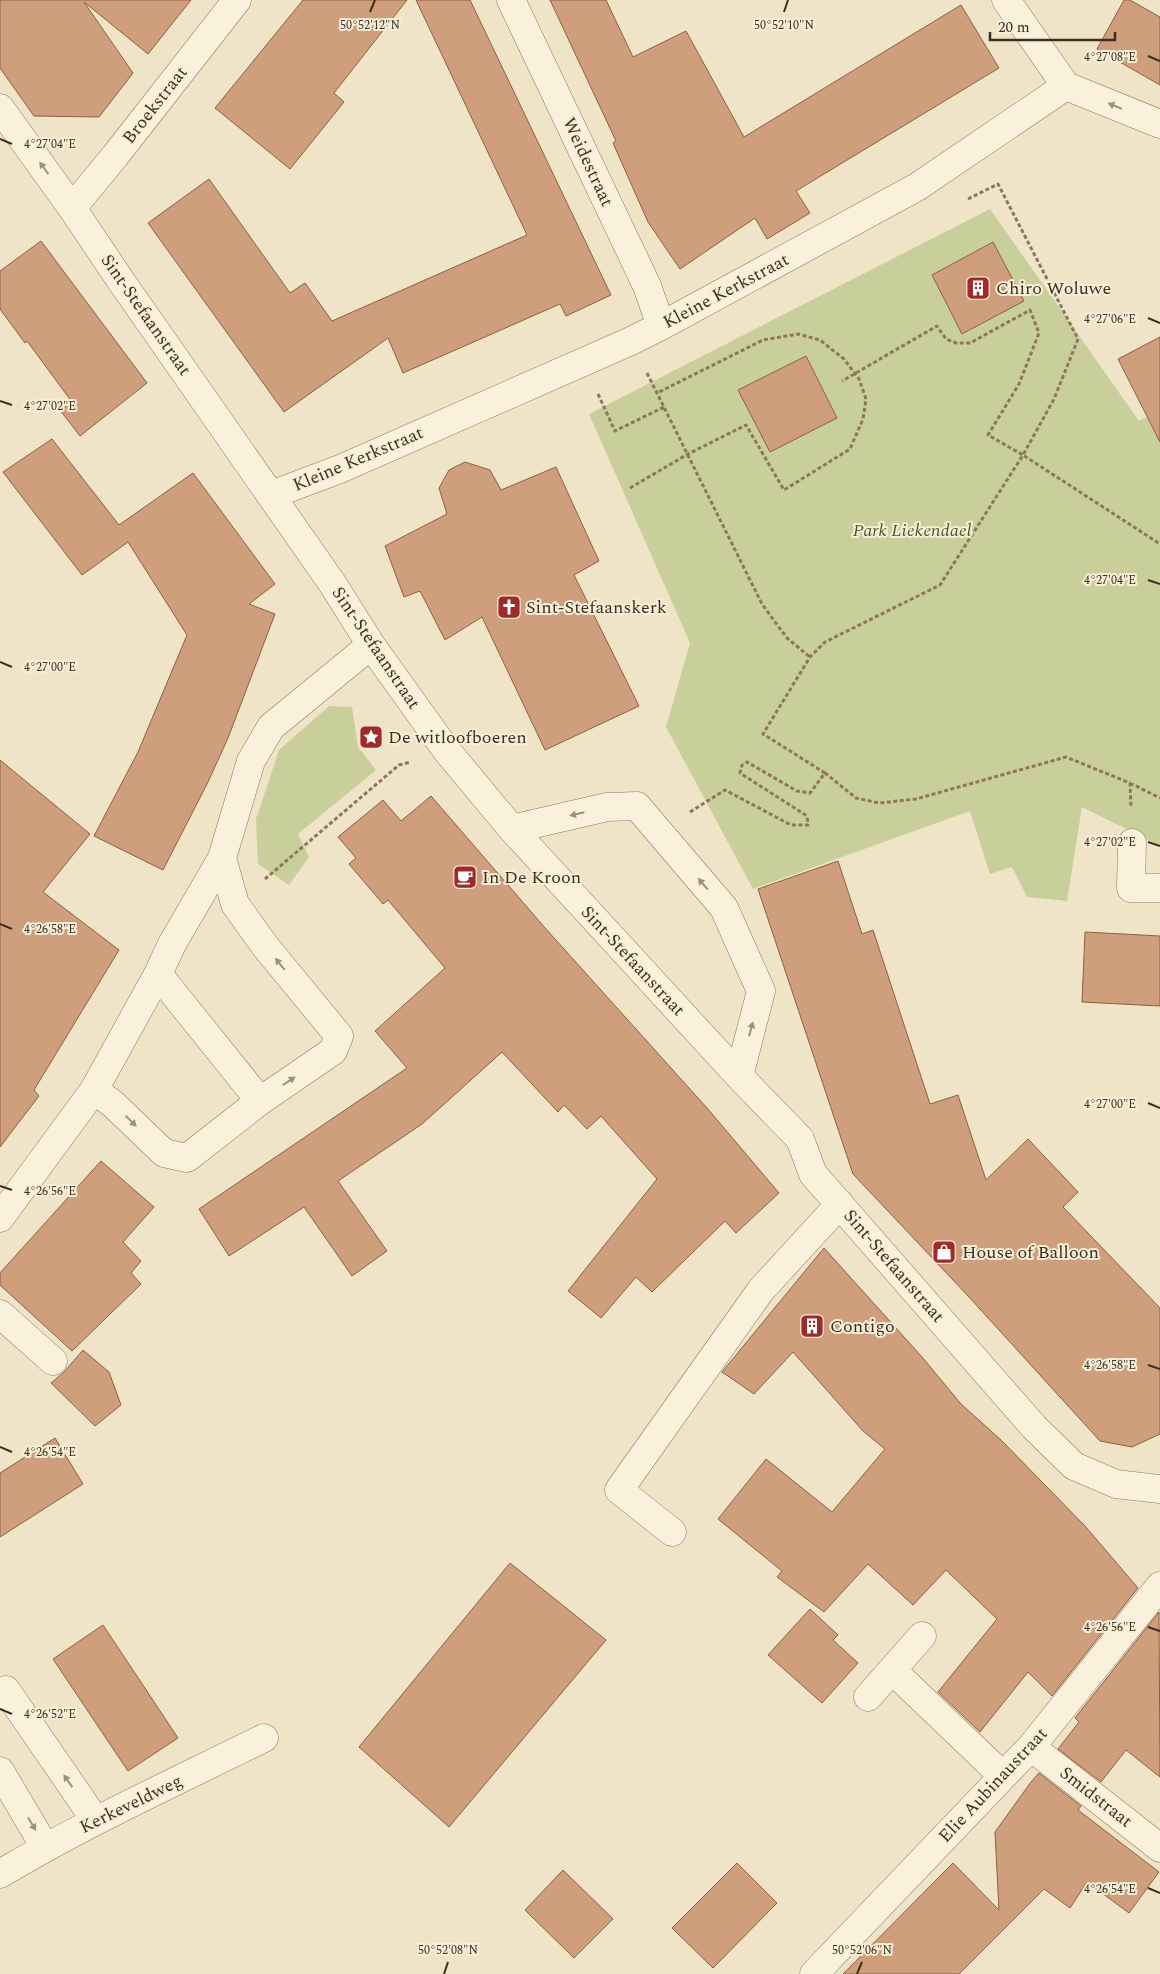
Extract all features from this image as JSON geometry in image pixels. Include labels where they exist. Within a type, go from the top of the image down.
[{"type":"street","name":"Broekstraat","points":[[72,208],[237,0]]},
{"type":"street","name":"Weidestraat","points":[[511,0],[647,286],[661,326]]},
{"type":"street","points":[[1006,0],[1066,86],[1160,124]]},
{"type":"street","name":"Kleine Kerkstraat","points":[[271,495],[340,469],[661,326],[918,188],[1066,86]]},
{"type":"street","name":"Sint-Stefaanstraat","points":[[0,108],[72,208],[332,583],[371,644],[447,751],[512,830],[739,1076],[800,1139],[813,1174],[1034,1427],[1074,1466],[1116,1484],[1160,1489]]},
{"type":"street","points":[[0,1218],[94,1090],[158,974],[172,944],[222,858],[250,761],[270,727],[371,644]]},
{"type":"street","points":[[512,830],[607,808],[637,806],[724,908],[762,992],[739,1076]]},
{"type":"street","points":[[1132,843],[1131,888],[1160,888]]},
{"type":"street","points":[[94,1090],[113,1104],[164,1153],[187,1158],[260,1100],[333,1051],[339,1036],[265,946],[235,904],[222,858]]},
{"type":"street","points":[[158,974],[260,1100]]},
{"type":"street","points":[[672,1532],[619,1490],[761,1290],[840,1204]]},
{"type":"street","points":[[0,1314],[53,1361]]},
{"type":"street","name":"Elie Aubinaustraat","points":[[814,1974],[1031,1747],[1160,1586]]},
{"type":"street","points":[[868,1697],[922,1636]]},
{"type":"street","points":[[892,1670],[1003,1776]]},
{"type":"street","points":[[2,1689],[96,1821]]},
{"type":"street","name":"Kerkeveldweg","points":[[0,1874],[45,1847],[264,1738]]},
{"type":"street","name":"Smidstraat","points":[[1031,1747],[1160,1848]]},
{"type":"street","points":[[0,1771],[45,1847]]},
{"type":"path","points":[[966,200],[998,184],[1078,340],[1054,399],[1023,455],[940,585],[825,642],[810,657],[763,734],[825,773],[856,798],[879,803],[916,799],[1066,757],[1130,783],[1160,798]]},
{"type":"path","points":[[842,381],[856,375],[937,326],[946,339],[956,344],[970,343],[1030,310],[1040,333],[1019,384],[988,435],[1023,455],[1160,544]]},
{"type":"path","points":[[630,488],[688,454],[746,424],[784,490],[850,449],[864,419],[866,399],[856,375],[844,359],[820,340],[798,334],[763,340],[657,393]]},
{"type":"path","points":[[631,341],[762,604],[787,638],[810,657]]},
{"type":"path","points":[[583,362],[615,431],[664,407]]},
{"type":"path","points":[[235,904],[399,766],[447,751]]},
{"type":"path","points":[[658,832],[725,790],[790,824],[808,825],[807,816],[740,773],[742,765],[747,762],[798,791],[810,793],[825,773]]},
{"type":"path","points":[[1130,783],[1132,843]]},
{"type":"green space","name":"Park Liekendael","points":[[990,209],[1139,421],[1160,410],[1160,846],[1082,807],[1067,901],[1027,897],[1012,867],[990,874],[970,811],[753,889],[666,727],[690,643],[589,414]]},
{"type":"green space","points":[[329,706],[352,707],[358,747],[376,770],[298,834],[309,857],[289,885],[258,864],[256,819],[279,750]]},
{"type":"building","points":[[0,0],[191,0],[148,54],[84,2],[133,73],[99,117],[34,116],[0,68]]},
{"type":"building","points":[[303,0],[407,0],[334,93],[344,102],[290,169],[215,108]]},
{"type":"building","points":[[416,0],[470,0],[611,295],[566,316],[560,304],[403,373],[388,338],[284,412],[148,223],[209,179],[290,293],[305,283],[332,321],[527,235]]},
{"type":"building","points":[[550,0],[606,0],[633,57],[686,31],[744,137],[961,5],[999,68],[796,191],[810,213],[767,239],[755,218],[680,269],[648,222],[613,143],[616,141]]},
{"type":"building","points":[[1124,0],[1130,0],[1160,17],[1160,85],[1097,49]]},
{"type":"building","points":[[41,241],[147,383],[80,436],[60,410],[72,402],[27,341],[25,343],[0,309],[0,271]]},
{"type":"building","name":"Chiro Woluwe","points":[[993,242],[1024,301],[962,334],[932,275]]},
{"type":"building","points":[[1160,337],[1160,442],[1118,359]]},
{"type":"building","points":[[806,356],[837,418],[770,452],[738,390]]},
{"type":"building","points":[[52,439],[119,525],[193,473],[275,584],[249,604],[275,614],[228,738],[163,870],[94,836],[138,752],[187,635],[128,542],[82,575],[3,472]]},
{"type":"building","name":"Sint-Stefaanskerk","points":[[465,462],[490,470],[501,490],[556,467],[599,561],[574,575],[639,706],[545,750],[482,617],[445,640],[420,591],[404,597],[385,546],[447,514],[439,488],[449,470]]},
{"type":"building","points":[[0,760],[90,834],[43,892],[119,950],[34,1090],[39,1096],[0,1147]]},
{"type":"building","points":[[431,796],[546,929],[707,1108],[779,1193],[736,1233],[725,1221],[652,1292],[636,1277],[601,1318],[568,1291],[657,1179],[601,1116],[587,1129],[564,1105],[558,1112],[502,1052],[422,1124],[338,1181],[387,1251],[352,1276],[304,1207],[229,1256],[199,1209],[407,1068],[375,1031],[445,968],[388,900],[383,904],[349,864],[356,858],[338,837],[383,800],[401,821]]},
{"type":"building","points":[[838,861],[862,934],[873,930],[930,1104],[958,1095],[986,1180],[1028,1139],[1078,1192],[1063,1207],[1160,1308],[1160,1434],[1132,1447],[1100,1441],[969,1297],[853,1174],[758,889]]},
{"type":"building","points":[[1085,932],[1160,936],[1160,1006],[1082,1002]]},
{"type":"building","points":[[101,1161],[154,1207],[123,1242],[141,1261],[131,1273],[141,1284],[72,1351],[0,1285],[0,1273]]},
{"type":"building","points":[[824,1248],[922,1357],[961,1404],[1001,1440],[1085,1526],[1138,1588],[1052,1696],[1028,1672],[980,1732],[938,1692],[997,1619],[946,1570],[913,1605],[868,1564],[824,1612],[777,1577],[782,1571],[718,1519],[766,1459],[832,1512],[885,1449],[863,1431],[793,1352],[754,1394],[722,1372]]},
{"type":"building","points":[[83,1350],[109,1372],[121,1405],[95,1426],[51,1383],[64,1372]]},
{"type":"building","points":[[55,1438],[83,1484],[0,1537],[0,1473]]},
{"type":"building","points":[[510,1563],[606,1640],[449,1827],[359,1747]]},
{"type":"building","points":[[810,1609],[838,1635],[833,1640],[858,1663],[822,1703],[768,1655]]},
{"type":"building","points":[[1159,1612],[1160,1777],[1126,1750],[1101,1782],[1058,1749],[1079,1722],[1075,1718]]},
{"type":"building","points":[[103,1625],[178,1738],[128,1771],[53,1659]]},
{"type":"building","points":[[1039,1773],[1081,1806],[1078,1810],[1159,1872],[1129,1913],[1087,1882],[1070,1908],[1044,1889],[959,1974],[843,1974],[953,1863],[999,1910],[995,1832]]},
{"type":"building","points":[[737,1863],[777,1903],[713,1968],[672,1928]]},
{"type":"building","points":[[563,1870],[613,1919],[574,1958],[525,1910]]},
{"type":"place","name":"Chiro Woluwe","points":[[978,288]]},
{"type":"place","name":"Sint-Stefaanskerk","points":[[509,607]]},
{"type":"place","name":"De witloofboeren","points":[[371,737]]},
{"type":"place","name":"In De Kroon","points":[[465,877]]},
{"type":"place","name":"House of Balloon","points":[[944,1252]]},
{"type":"place","name":"Contigo","points":[[812,1326]]}]
